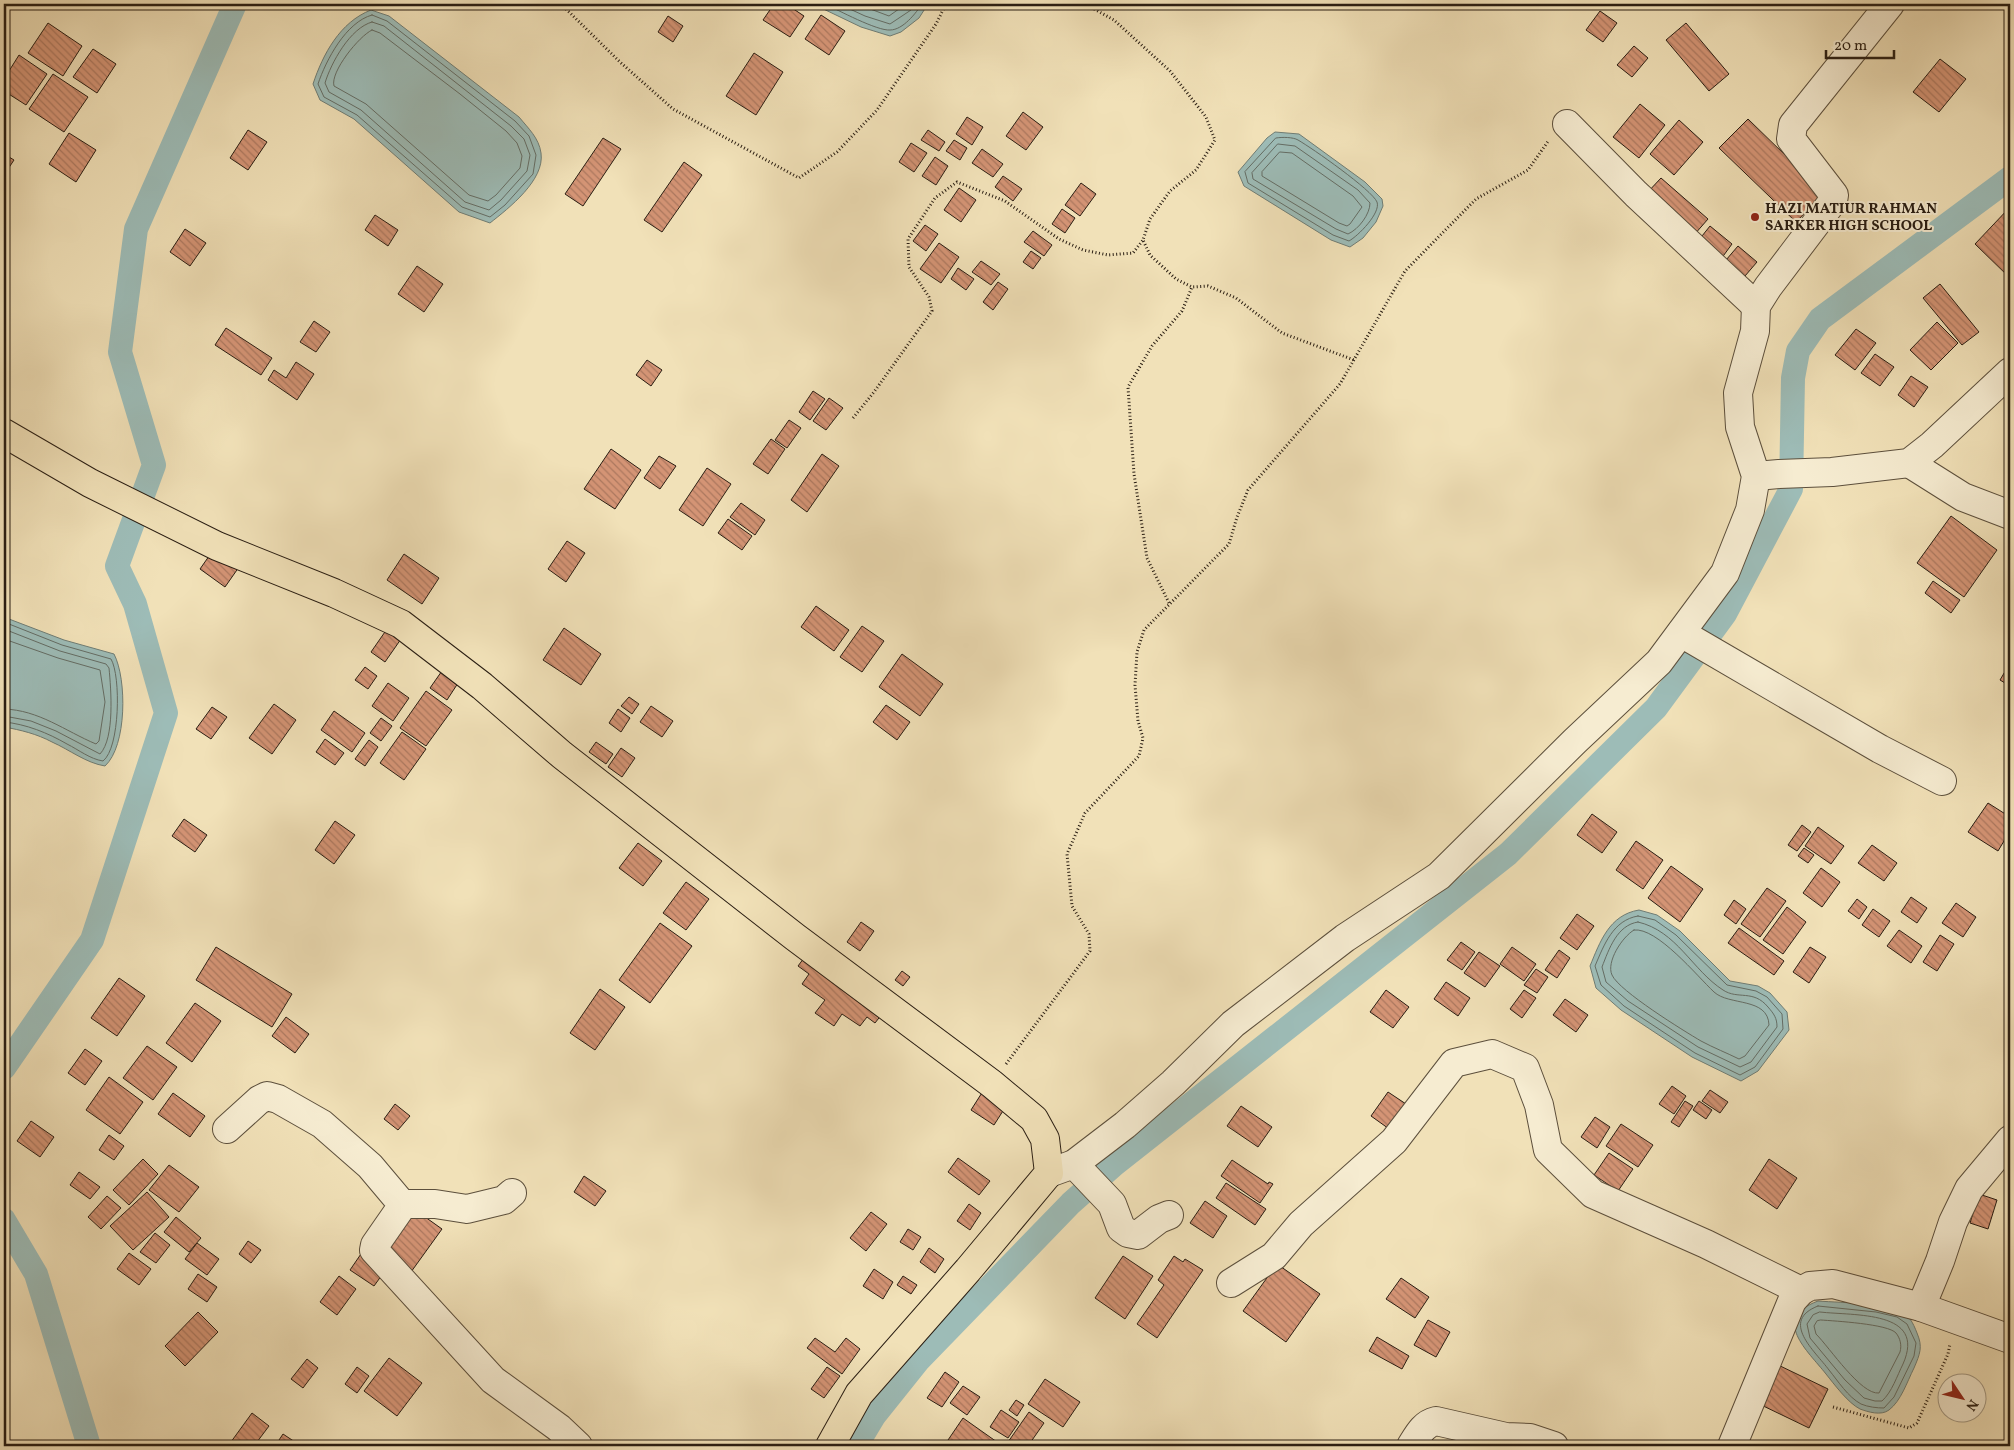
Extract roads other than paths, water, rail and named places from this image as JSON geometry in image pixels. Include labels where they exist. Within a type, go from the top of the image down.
[{"type":"main road","points":[[4,433],[90,483],[217,546],[334,593],[400,624],[482,686],[585,773],[795,937],[992,1084],[1034,1119],[1045,1139],[1069,1171],[968,1270],[859,1394],[830,1446]]},
{"type":"street","points":[[1768,475],[1740,427],[1738,393],[1754,331],[1756,306],[1768,287],[1833,201],[1834,195],[1792,139],[1793,125],[1890,4]]},
{"type":"street","points":[[1567,124],[1636,194],[1756,306]]},
{"type":"street","points":[[1768,475],[1832,472],[1909,463],[1932,445],[2010,372]]},
{"type":"street","points":[[1909,463],[1964,497],[2010,516]]},
{"type":"street","points":[[1169,1215],[1159,1219],[1138,1234],[1128,1233],[1121,1228],[1112,1204],[1069,1171],[1174,1083],[1233,1024],[1345,938],[1439,876],[1575,741],[1659,662],[1684,634],[1725,572],[1750,510],[1768,475]]},
{"type":"street","points":[[1684,634],[1732,664],[1880,749],[1942,781]]},
{"type":"street","points":[[1231,1284],[1274,1256],[1301,1224],[1394,1140],[1454,1063],[1492,1054],[1525,1068],[1539,1105],[1548,1150],[1593,1194],[1706,1244],[1802,1291]]},
{"type":"street","points":[[227,1129],[259,1100],[267,1096],[278,1099],[322,1124],[370,1166],[402,1204],[435,1204],[467,1209],[504,1200],[512,1193]]},
{"type":"street","points":[[1932,1311],[1940,1261],[1953,1222],[1970,1188],[2010,1140]]},
{"type":"street","points":[[402,1204],[375,1245],[374,1250],[493,1380],[559,1428],[578,1446]]},
{"type":"street","points":[[1732,1446],[1792,1301],[1810,1286],[1833,1284],[1932,1311],[2010,1340]]},
{"type":"street","points":[[1411,1446],[1422,1428],[1429,1422],[1436,1421],[1506,1437],[1530,1438],[1554,1446]]},
{"type":"water","points":[[813,4],[928,4],[919,18],[901,32],[890,36],[861,27]]},
{"type":"water","points":[[371,10],[389,16],[519,117],[536,138],[541,153],[541,163],[532,183],[507,210],[490,223],[459,212],[354,119],[320,100],[313,84],[322,61],[334,40],[350,22]]},
{"type":"water","points":[[1275,132],[1299,134],[1365,182],[1382,199],[1383,206],[1376,222],[1363,238],[1350,247],[1331,240],[1244,186],[1238,172],[1267,138]]},
{"type":"water","points":[[9,619],[64,640],[114,654],[121,679],[123,712],[118,744],[105,766],[85,759],[41,737],[4,727],[4,620]]},
{"type":"water","points":[[1639,910],[1657,915],[1680,931],[1730,981],[1758,986],[1770,993],[1787,1012],[1789,1030],[1758,1071],[1741,1081],[1692,1057],[1621,1010],[1596,988],[1590,966],[1602,939],[1620,917]]},
{"type":"water","points":[[1818,1301],[1879,1306],[1902,1313],[1910,1319],[1920,1342],[1919,1354],[1897,1402],[1886,1412],[1874,1413],[1855,1406],[1803,1346],[1797,1336],[1796,1317],[1804,1308]]},
{"type":"waterway","points":[[4,1068],[92,940],[166,713],[135,604],[117,566],[154,465],[120,352],[136,229],[235,4]]},
{"type":"waterway","points":[[856,1446],[874,1416],[918,1361],[1071,1203],[1115,1164],[1508,854],[1656,708],[1725,614],[1791,489],[1793,378],[1798,351],[1820,319],[2010,178]]},
{"type":"waterway","points":[[4,1220],[36,1274],[89,1446]]},
{"type":"place","name":"HAZI MATIUR RAHMAN SARKER HIGH SCHOOL","points":[[1755,217]]}]
